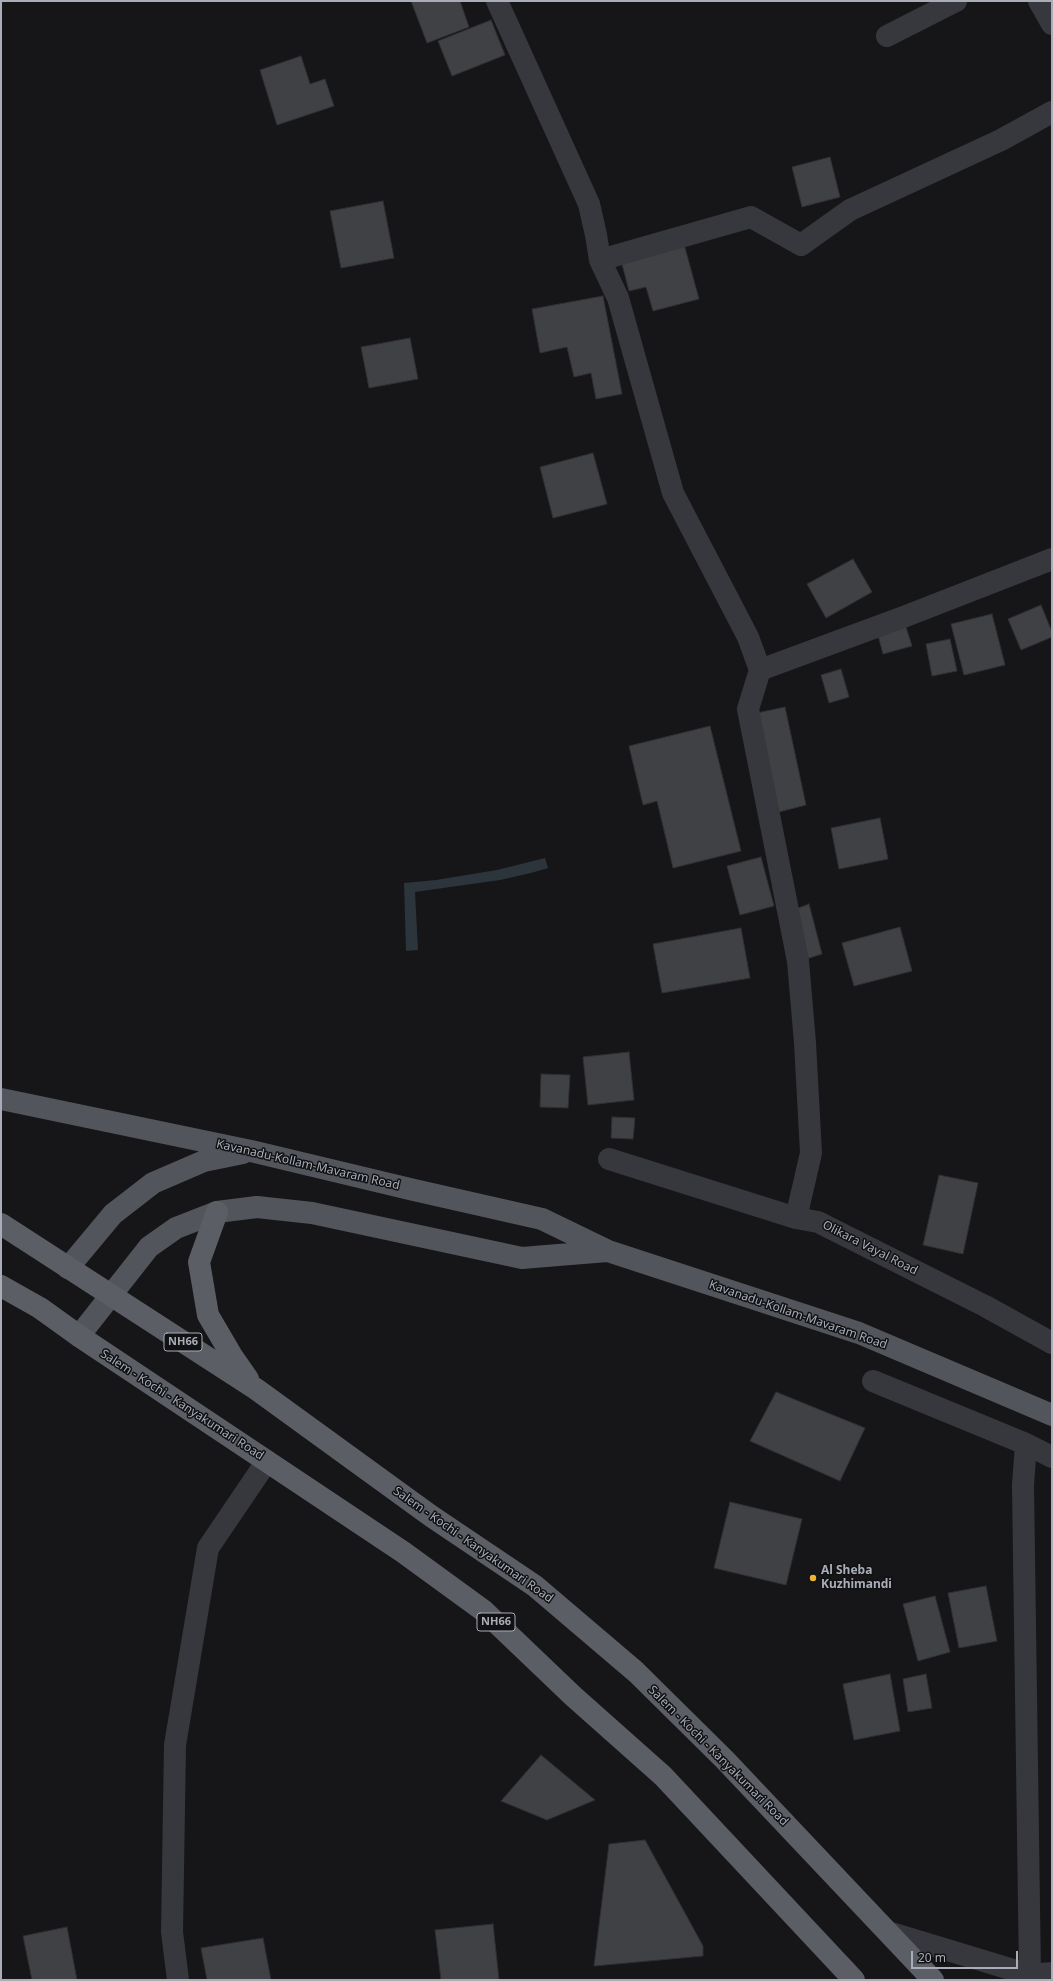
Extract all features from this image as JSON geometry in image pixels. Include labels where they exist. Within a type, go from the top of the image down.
[{"type":"highway","points":[[217,1212],[199,1262],[208,1315],[232,1356],[256,1389]]},
{"type":"highway","name":"Salem - Kochi - Kanyakumari Road","points":[[1,1224],[256,1389],[431,1516],[541,1591],[652,1689],[730,1766],[933,1980]]},
{"type":"highway","name":"Salem - Kochi - Kanyakumari Road","points":[[1,1286],[40,1308],[79,1336],[403,1552],[484,1611],[573,1696],[663,1776],[847,1975]]},
{"type":"main road","name":"Kavanadu-Kollam-Mavaram Road","points":[[1,1099],[251,1151],[414,1190],[542,1218],[608,1251],[859,1334],[1052,1415]]},
{"type":"main road","points":[[68,1268],[113,1214],[153,1183],[204,1161],[251,1151]]},
{"type":"main road","name":"Kavanadu-Kollam-Mavaram Road","points":[[79,1336],[149,1247],[176,1228],[217,1212],[257,1207],[312,1213],[522,1258],[608,1251]]},
{"type":"street","points":[[496,1],[589,204],[600,260],[618,298],[674,493],[748,637],[760,670],[748,709],[798,961],[805,1043],[811,1153],[796,1218]]},
{"type":"street","points":[[887,36],[956,1]]},
{"type":"street","points":[[1039,1],[1052,24]]},
{"type":"street","points":[[600,260],[751,217],[801,245],[850,210],[1001,140],[1052,112]]},
{"type":"street","points":[[760,670],[906,616],[1052,559]]},
{"type":"street","name":"Olikara Vayal Road","points":[[609,1159],[796,1218],[818,1222],[985,1306],[1052,1342]]},
{"type":"street","points":[[873,1381],[1026,1444],[1052,1457]]},
{"type":"street","points":[[1026,1444],[1023,1484],[1032,1978]]},
{"type":"street","points":[[178,1980],[172,1932],[176,1745],[208,1548],[267,1461]]},
{"type":"street","points":[[888,1932],[1032,1978],[1052,1973]]},
{"type":"shaded area","points":[[545,858],[548,868],[531,873],[500,880],[415,892],[418,950],[406,951],[404,883],[436,880],[497,870]]},
{"type":"building","points":[[411,1],[460,1],[469,27],[427,43]]},
{"type":"building","points":[[491,20],[505,55],[452,76],[438,41]]},
{"type":"building","points":[[301,56],[310,84],[325,79],[334,106],[277,125],[260,70]]},
{"type":"building","points":[[830,157],[840,197],[802,207],[792,167]]},
{"type":"building","points":[[383,201],[394,258],[341,268],[330,211]]},
{"type":"building","points":[[684,244],[699,299],[653,311],[646,287],[629,291],[621,260]]},
{"type":"building","points":[[603,296],[622,394],[596,399],[591,373],[574,377],[567,347],[540,353],[532,309]]},
{"type":"building","points":[[410,338],[418,379],[369,388],[361,347]]},
{"type":"building","points":[[593,453],[607,504],[553,518],[540,467]]},
{"type":"building","points":[[853,559],[872,592],[826,618],[807,584]]},
{"type":"building","points":[[1041,605],[1052,632],[1052,637],[1021,650],[1008,619]]},
{"type":"building","points":[[992,614],[1005,665],[964,675],[951,624]]},
{"type":"building","points":[[906,627],[912,646],[883,654],[878,635]]},
{"type":"building","points":[[950,639],[957,671],[932,676],[926,644]]},
{"type":"building","points":[[841,669],[849,697],[829,703],[821,675]]},
{"type":"building","points":[[785,707],[806,805],[779,812],[757,713]]},
{"type":"building","points":[[710,726],[741,851],[673,868],[657,801],[643,805],[629,746]]},
{"type":"building","points":[[880,818],[888,859],[839,869],[831,828]]},
{"type":"building","points":[[761,857],[774,906],[740,915],[727,866]]},
{"type":"building","points":[[809,904],[822,954],[806,959],[793,910]]},
{"type":"building","points":[[900,927],[912,971],[854,986],[842,943]]},
{"type":"building","points":[[741,928],[750,978],[662,993],[653,944]]},
{"type":"building","points":[[629,1052],[634,1100],[588,1105],[583,1057]]},
{"type":"building","points":[[541,1074],[570,1075],[568,1108],[540,1107]]},
{"type":"building","points":[[612,1117],[635,1118],[633,1139],[611,1138]]},
{"type":"building","points":[[939,1175],[978,1183],[963,1254],[923,1245]]},
{"type":"building","points":[[776,1392],[865,1428],[840,1481],[750,1441]]},
{"type":"building","points":[[730,1502],[802,1519],[786,1585],[714,1568]]},
{"type":"building","points":[[986,1586],[997,1641],[959,1648],[948,1593]]},
{"type":"building","points":[[935,1596],[950,1652],[918,1661],[903,1604]]},
{"type":"building","points":[[890,1674],[900,1731],[854,1740],[843,1684]]},
{"type":"building","points":[[926,1674],[932,1708],[908,1712],[903,1679]]},
{"type":"building","points":[[541,1755],[595,1800],[547,1820],[501,1801]]},
{"type":"building","points":[[645,1840],[703,1946],[703,1956],[594,1966],[609,1844]]},
{"type":"building","points":[[493,1924],[499,1980],[441,1980],[435,1930]]},
{"type":"building","points":[[67,1927],[77,1980],[32,1980],[23,1936]]},
{"type":"building","points":[[263,1938],[271,1980],[207,1980],[201,1948]]},
{"type":"place","name":"Al Sheba Kuzhimandi","points":[[813,1578]]}]
